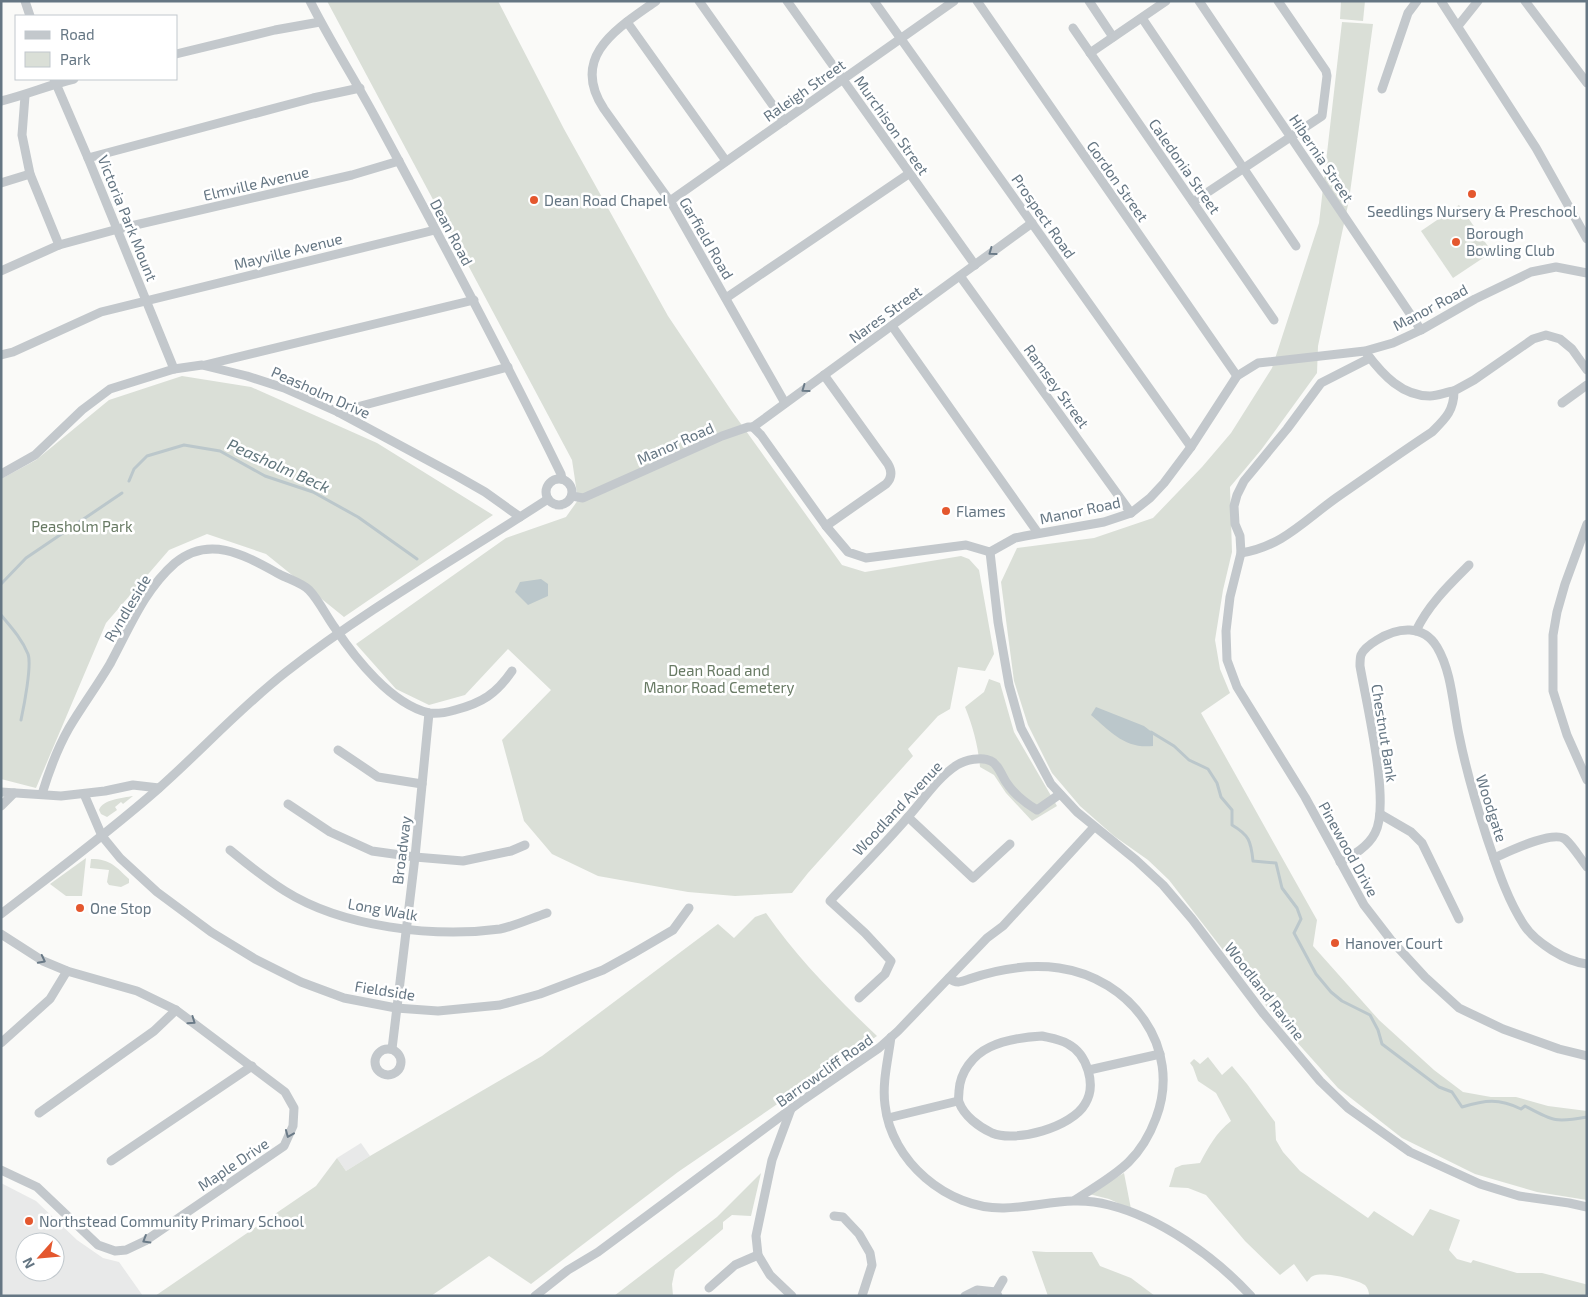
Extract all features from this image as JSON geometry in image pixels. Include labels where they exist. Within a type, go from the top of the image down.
[{"type":"street","points":[[24,1],[30,15]]},
{"type":"street","name":"Dean Road","points":[[310,1],[320,22],[360,88],[474,300],[561,474],[562,480]]},
{"type":"street","name":"Garfield Road","points":[[656,1],[606,39],[598,51],[593,67],[593,85],[599,102],[670,201],[786,403]]},
{"type":"street","points":[[699,1],[784,121]]},
{"type":"street","name":"Murchison Street","points":[[788,1],[975,265]]},
{"type":"street","name":"Prospect Road","points":[[874,1],[1191,447]]},
{"type":"street","name":"Raleigh Street","points":[[670,201],[954,1]]},
{"type":"street","name":"Gordon Street","points":[[977,1],[1237,376]]},
{"type":"street","points":[[1089,1],[1113,37]]},
{"type":"street","points":[[1090,53],[1166,1]]},
{"type":"street","name":"Hibernia Street","points":[[1199,1],[1421,330]]},
{"type":"street","points":[[1193,202],[1322,116],[1326,71],[1278,1]]},
{"type":"street","points":[[1382,89],[1408,12],[1417,1]]},
{"type":"street","points":[[1441,1],[1536,148],[1587,238]]},
{"type":"street","points":[[1458,26],[1478,1]]},
{"type":"street","points":[[1525,1],[1587,83]]},
{"type":"street","points":[[1142,18],[1296,246]]},
{"type":"street","points":[[178,54],[275,30],[320,22]]},
{"type":"street","points":[[627,22],[726,161]]},
{"type":"street","name":"Caledonia Street","points":[[1073,28],[1274,320]]},
{"type":"street","points":[[1,101],[25,96],[55,81]]},
{"type":"street","name":"Victoria Park Mount","points":[[55,81],[118,229],[174,369]]},
{"type":"street","points":[[88,158],[313,98],[360,88]]},
{"type":"street","points":[[25,96],[22,135],[30,174],[59,245]]},
{"type":"street","name":"Elmville Avenue","points":[[1,271],[59,245],[118,229],[342,177],[399,161]]},
{"type":"street","points":[[726,298],[910,173]]},
{"type":"street","points":[[1,183],[30,174]]},
{"type":"street","name":"Nares Street","points":[[754,427],[1032,224]]},
{"type":"street","name":"Mayville Avenue","points":[[1,355],[13,352],[101,312],[435,230]]},
{"type":"street","name":"Manor Road","points":[[990,552],[1015,538],[1104,522],[1132,513],[1164,483],[1191,447],[1237,376],[1258,363],[1311,356],[1368,355],[1421,330],[1475,299],[1531,272],[1556,267],[1587,273]]},
{"type":"street","name":"Ramsey Street","points":[[960,276],[1132,513]]},
{"type":"street","points":[[202,365],[474,300]]},
{"type":"street","points":[[892,326],[1038,533]]},
{"type":"street","points":[[1454,390],[1454,400],[1447,417],[1432,432],[1324,507],[1293,532],[1259,550],[1241,553],[1240,536],[1235,524],[1234,506],[1244,481],[1287,429],[1321,383],[1368,355],[1379,370],[1395,384],[1413,394],[1432,396],[1454,390],[1474,380],[1533,339],[1546,335],[1560,339],[1572,349],[1587,370]]},
{"type":"street","name":"Peasholm Drive","points":[[1,474],[35,455],[82,410],[110,389],[174,369],[202,365],[284,388],[338,412],[458,476],[485,492],[520,517]]},
{"type":"street","points":[[338,412],[508,367]]},
{"type":"street","points":[[824,375],[888,464],[891,471],[890,478],[886,484],[826,526]]},
{"type":"street","points":[[1562,403],[1587,385]]},
{"type":"street","name":"Manor Road","points":[[548,499],[554,504],[566,504],[572,496],[583,498],[722,436],[748,427],[754,427]]},
{"type":"street","points":[[754,427],[767,442],[826,526],[848,552],[866,558],[966,545],[990,552]]},
{"type":"street","points":[[1,914],[102,836],[159,788],[259,693],[339,634],[548,499],[547,488],[554,481],[562,480],[570,485],[572,496]]},
{"type":"street","points":[[1587,524],[1557,612],[1553,657],[1553,691],[1567,735],[1587,780]]},
{"type":"street","name":"Ryndleside","points":[[42,794],[55,755],[65,735],[110,664],[136,613],[159,579],[176,563],[191,553],[209,548],[224,549],[246,557],[309,590],[359,660],[405,703],[429,713]]},
{"type":"street","name":"Woodland Ravine","points":[[990,552],[998,622],[1009,685],[1021,728],[1051,784],[1094,827],[1136,860],[1163,885],[1192,919],[1262,1013],[1320,1081],[1348,1108],[1410,1152],[1480,1184],[1519,1196],[1587,1207]]},
{"type":"street","name":"Pinewood Drive","points":[[1241,553],[1230,597],[1226,631],[1227,660],[1231,674],[1237,688],[1305,798],[1364,905],[1391,940],[1425,978],[1459,1008],[1511,1032],[1559,1049],[1587,1056]]},
{"type":"street","points":[[1416,631],[1428,609],[1469,565]]},
{"type":"street","name":"Chestnut Bank","points":[[1340,862],[1368,844],[1375,835],[1380,814],[1380,786],[1360,666],[1362,654],[1374,641],[1388,634],[1402,630],[1416,631]]},
{"type":"street","name":"Woodgate","points":[[1416,631],[1434,643],[1445,667],[1466,773],[1494,858],[1511,902],[1525,926],[1544,945],[1566,957],[1587,964]]},
{"type":"street","points":[[429,713],[451,711],[474,705],[490,696],[504,683],[512,671]]},
{"type":"street","name":"Broadway","points":[[392,1049],[415,857],[429,713]]},
{"type":"street","points":[[338,750],[378,777],[422,784]]},
{"type":"street","name":"Woodland Avenue","points":[[859,998],[884,974],[891,961],[865,933],[830,901],[908,817],[928,791],[960,763],[970,760],[990,760],[1013,791],[1026,804],[1037,810],[1060,794]]},
{"type":"street","points":[[1,792],[61,796],[84,794],[133,784],[159,788]]},
{"type":"street","points":[[1,806],[14,794]]},
{"type":"street","name":"Fieldside","points":[[84,794],[102,836],[120,858],[156,892],[211,932],[254,959],[301,982],[344,998],[396,1008],[438,1011],[500,1006],[540,994],[603,970],[632,954],[673,930],[688,908]]},
{"type":"street","points":[[288,804],[330,832],[372,851],[463,862],[511,851],[524,845]]},
{"type":"street","points":[[1380,814],[1411,832],[1422,843],[1459,919]]},
{"type":"street","points":[[908,817],[973,878],[1010,844]]},
{"type":"street","name":"Barrowcliff Road","points":[[535,1296],[568,1270],[598,1252],[791,1109],[879,1048],[987,938],[1003,926],[1094,827]]},
{"type":"street","points":[[1494,858],[1539,840],[1556,836],[1566,840],[1587,867]]},
{"type":"street","name":"Long Walk","points":[[230,850],[285,892],[326,911],[363,922],[405,929],[456,932],[501,929],[547,913]]},
{"type":"street","name":"Maple Drive","points":[[1,934],[43,961],[67,971],[137,991],[176,1010],[285,1092],[294,1108],[293,1126],[284,1146],[145,1241],[126,1250],[115,1251],[98,1245],[37,1187],[1,1170]]},
{"type":"street","points":[[948,978],[958,982],[994,972],[1036,966],[1078,972],[1111,986],[1129,1000],[1146,1021],[1155,1038],[1160,1054],[1163,1078],[1162,1096],[1156,1118],[1140,1151],[1128,1164],[1075,1200]]},
{"type":"street","points":[[1,1043],[50,999],[67,971]]},
{"type":"street","points":[[39,1113],[154,1031],[176,1010]]},
{"type":"street","points":[[1042,1036],[1058,1039],[1070,1044],[1081,1056],[1089,1070],[1090,1087],[1086,1104],[1075,1115],[1034,1134],[1014,1136],[994,1134],[980,1127],[969,1118],[958,1101],[959,1082],[970,1061],[989,1047],[1018,1037],[1042,1036]]},
{"type":"street","points":[[891,1037],[884,1094],[888,1118],[896,1142],[914,1167],[936,1186],[960,1200],[1001,1208],[1030,1207],[1075,1200],[1110,1205],[1177,1234],[1210,1259],[1251,1296]]},
{"type":"street","points":[[1089,1070],[1160,1054]]},
{"type":"street","points":[[111,1161],[252,1066]]},
{"type":"street","points":[[888,1118],[958,1101]]},
{"type":"street","points":[[791,1109],[772,1160],[756,1236],[758,1255],[770,1275],[792,1296]]},
{"type":"street","points":[[834,1216],[843,1217],[858,1234],[870,1253],[872,1265],[862,1296]]},
{"type":"street","points":[[709,1288],[735,1265],[758,1255]]},
{"type":"street","points":[[965,1296],[977,1290],[997,1294],[1003,1280]]},
{"type":"shaded area","points":[[541,579],[548,584],[548,596],[528,605],[515,592],[520,582]]},
{"type":"shaded area","points":[[1096,707],[1144,726],[1153,733],[1153,746],[1134,745],[1119,738],[1091,715]]},
{"type":"shaded area","points":[[361,1143],[370,1156],[346,1171],[337,1158]]},
{"type":"shaded area","name":"Northstead Community Primary School","points":[[1,1183],[36,1201],[77,1240],[103,1258],[119,1262],[143,1296],[1,1296]]},
{"type":"green space","name":"Dean Road and Manor Road Cemetery","points":[[327,1],[498,1],[564,129],[668,316],[731,410],[842,565],[865,572],[961,556],[969,559],[979,570],[994,654],[985,671],[958,667],[950,709],[938,716],[908,749],[913,756],[792,893],[735,896],[688,892],[598,876],[552,854],[524,821],[502,740],[551,690],[508,649],[465,695],[429,705],[396,689],[356,644],[506,538],[566,517],[578,500],[572,460]]},
{"type":"green space","points":[[1341,1],[1365,1],[1363,21],[1340,19]]},
{"type":"green space","points":[[1342,22],[1373,24],[1349,200],[1318,346],[1317,373],[1261,450],[1230,487],[1232,552],[1223,590],[1215,640],[1220,669],[1230,693],[1201,713],[1317,920],[1313,946],[1379,1020],[1434,1070],[1463,1092],[1491,1097],[1516,1097],[1548,1106],[1587,1111],[1587,1200],[1537,1192],[1475,1174],[1402,1138],[1338,1088],[1278,1021],[1169,880],[1148,860],[1114,836],[1080,806],[1052,773],[1028,725],[1014,681],[1001,582],[1017,548],[1094,538],[1153,518],[1202,467],[1231,433],[1272,368],[1319,223]]},
{"type":"green space","name":"Borough Bowling Club","points":[[1459,205],[1492,252],[1453,278],[1421,231]]},
{"type":"green space","name":"Peasholm Park","points":[[182,376],[251,387],[377,443],[493,515],[344,617],[266,554],[207,534],[169,550],[106,623],[36,788],[1,779],[1,479],[36,460],[109,400]]},
{"type":"green space","points":[[989,679],[1000,683],[1014,732],[1057,806],[1032,821],[1006,793],[994,775],[980,767],[975,736],[965,707],[984,692]]},
{"type":"green space","points":[[133,796],[123,804],[121,802],[115,807],[117,810],[107,817],[101,814],[99,810],[101,806],[109,801]]},
{"type":"green space","points":[[86,858],[82,896],[66,896],[50,884]]},
{"type":"green space","points":[[91,859],[104,860],[113,864],[129,879],[129,883],[121,887],[109,885],[107,882],[109,870],[90,868]]},
{"type":"green space","points":[[766,913],[819,978],[877,1036],[678,1172],[531,1284],[489,1256],[431,1296],[155,1296],[316,1186],[337,1158],[346,1171],[542,1056],[718,924],[734,938],[755,917]]},
{"type":"green space","points":[[1208,1057],[1222,1075],[1232,1066],[1247,1084],[1275,1122],[1276,1140],[1283,1152],[1300,1171],[1368,1218],[1374,1211],[1413,1236],[1430,1209],[1460,1220],[1449,1250],[1457,1259],[1471,1263],[1473,1260],[1517,1273],[1542,1273],[1585,1284],[1587,1285],[1587,1296],[1369,1296],[1365,1285],[1339,1276],[1324,1274],[1312,1276],[1307,1282],[1294,1264],[1280,1275],[1245,1241],[1206,1195],[1188,1188],[1169,1187],[1175,1168],[1182,1165],[1200,1163],[1217,1135],[1231,1121],[1216,1093],[1198,1081],[1190,1063],[1194,1059],[1200,1064]]},
{"type":"green space","points":[[761,1173],[751,1216],[732,1215],[723,1222],[723,1229],[675,1270],[672,1284],[673,1296],[614,1296],[717,1217]]},
{"type":"green space","points":[[1124,1173],[1131,1209],[1109,1199],[1089,1194]]},
{"type":"green space","points":[[1032,1251],[1092,1252],[1100,1266],[1131,1278],[1155,1296],[1048,1296]]},
{"type":"waterway","name":"Peasholm Beck","points":[[129,481],[134,469],[147,456],[184,445],[220,451],[265,476],[313,492],[358,517],[417,559]]},
{"type":"waterway","name":"Peasholm Beck","points":[[1,584],[26,558],[122,493]]},
{"type":"waterway","points":[[1,615],[19,638],[26,649],[29,659],[26,696],[21,720]]},
{"type":"waterway","name":"Peasholm Beck","points":[[1151,732],[1174,746],[1189,760],[1208,769],[1217,783],[1221,797],[1232,810],[1232,825],[1248,839],[1253,861],[1276,863],[1282,888],[1297,908],[1301,919],[1294,933],[1316,974],[1331,992],[1342,1001],[1370,1015],[1378,1030],[1382,1044],[1439,1087],[1452,1092],[1462,1107],[1492,1101],[1506,1103],[1521,1109],[1525,1106],[1548,1118],[1568,1120],[1587,1117]]},
{"type":"place","name":"Seedlings Nursery & Preschool","points":[[1472,194]]},
{"type":"place","name":"Dean Road Chapel","points":[[534,200]]},
{"type":"place","name":"Borough Bowling Club","points":[[1456,242]]},
{"type":"place","name":"Flames","points":[[946,511]]},
{"type":"place","name":"One Stop","points":[[80,908]]},
{"type":"place","name":"Hanover Court","points":[[1335,943]]},
{"type":"place","name":"Northstead Community Primary School","points":[[29,1221]]}]
